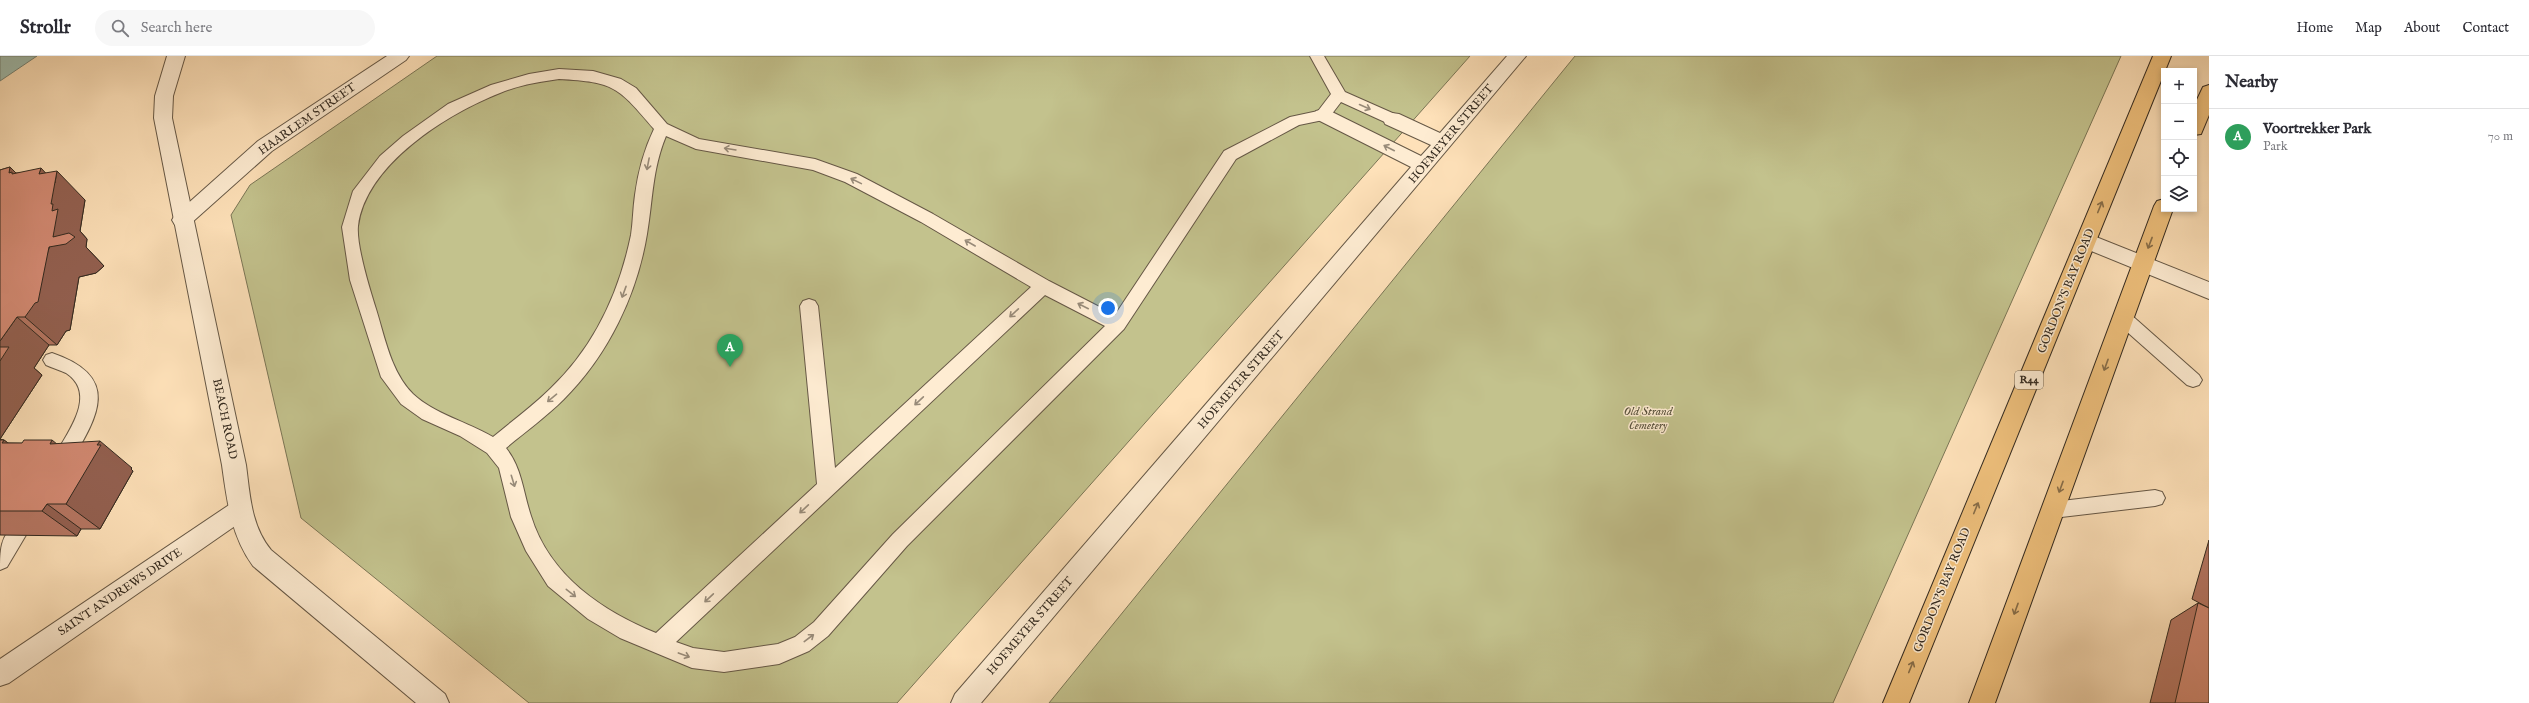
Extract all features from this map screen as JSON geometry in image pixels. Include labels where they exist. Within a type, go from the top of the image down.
[{"type":"main road","name":"GORDON'S BAY ROAD","points":[[1896,703],[2162,56]]},
{"type":"main road","points":[[2197,121],[2209,91]]},
{"type":"main road","points":[[1982,703],[2162,212]]},
{"type":"street","name":"BEACH ROAD","points":[[176,56],[164,96],[163,118],[182,220],[234,465],[240,510],[251,544],[262,558],[436,703]]},
{"type":"street","name":"HAARLEM STREET","points":[[182,220],[265,146],[400,56]]},
{"type":"street","name":"HOFMEYER STREET","points":[[964,703],[1517,56]]},
{"type":"street","points":[[1323,115],[1424,166]]},
{"type":"street","points":[[1392,119],[1444,142]]},
{"type":"street","points":[[2086,241],[2209,291]]},
{"type":"street","name":"SAINT ANDREWS DRIVE","points":[[0,674],[240,510]]},
{"type":"lane","points":[[1317,56],[1339,95],[1392,119]]},
{"type":"lane","points":[[1118,324],[1043,286],[927,218],[851,178],[815,165],[696,144],[662,128],[631,92],[616,83],[593,76],[559,74],[529,79],[496,89],[453,108],[408,140],[386,160],[361,191],[350,227],[358,280],[387,372],[408,399],[428,414],[467,430],[494,446],[508,465],[522,517],[536,552],[555,580],[596,612],[627,631],[692,658],[724,662],[779,654],[802,644],[821,629],[900,540],[1118,324],[1230,155],[1295,121],[1323,115],[1339,95]]},
{"type":"lane","points":[[494,446],[566,386],[588,360],[611,324],[625,290],[639,233],[643,192],[650,154],[662,128]]},
{"type":"lane","points":[[658,645],[1043,286]]},
{"type":"lane","points":[[809,306],[826,488]]},
{"type":"lane","points":[[2123,318],[2193,380]]},
{"type":"lane","points":[[52,360],[68,364],[80,372],[88,383],[90,396],[88,412],[80,429],[56,470]]},
{"type":"lane","points":[[2053,510],[2156,498]]},
{"type":"lane","points":[[0,561],[16,535]]},
{"type":"green space","points":[[437,56],[1470,56],[897,703],[529,703],[301,518],[231,215],[250,185]]},
{"type":"green space","name":"Old Strand Cemetery","points":[[1575,56],[2121,56],[1833,703],[1049,703]]},
{"type":"shaded area","points":[[0,56],[37,56],[0,81]]},
{"type":"building","points":[[10,167],[9,173],[12,172],[12,174],[41,168],[39,174],[57,171],[51,204],[53,204],[52,211],[58,209],[53,237],[69,233],[75,237],[66,244],[49,247],[38,302],[35,303],[25,317],[17,317],[0,341],[0,170]]},
{"type":"building","points":[[0,347],[9,347],[0,361]]},
{"type":"building","points":[[0,440],[4,440],[2,443],[22,443],[24,440],[52,440],[50,444],[100,441],[97,445],[101,445],[66,504],[47,504],[42,511],[0,511]]},
{"type":"building","points":[[2198,603],[2209,608],[2209,703],[2175,703]]},
{"type":"place","name":"Voortrekker Park","points":[[730,367]]}]
